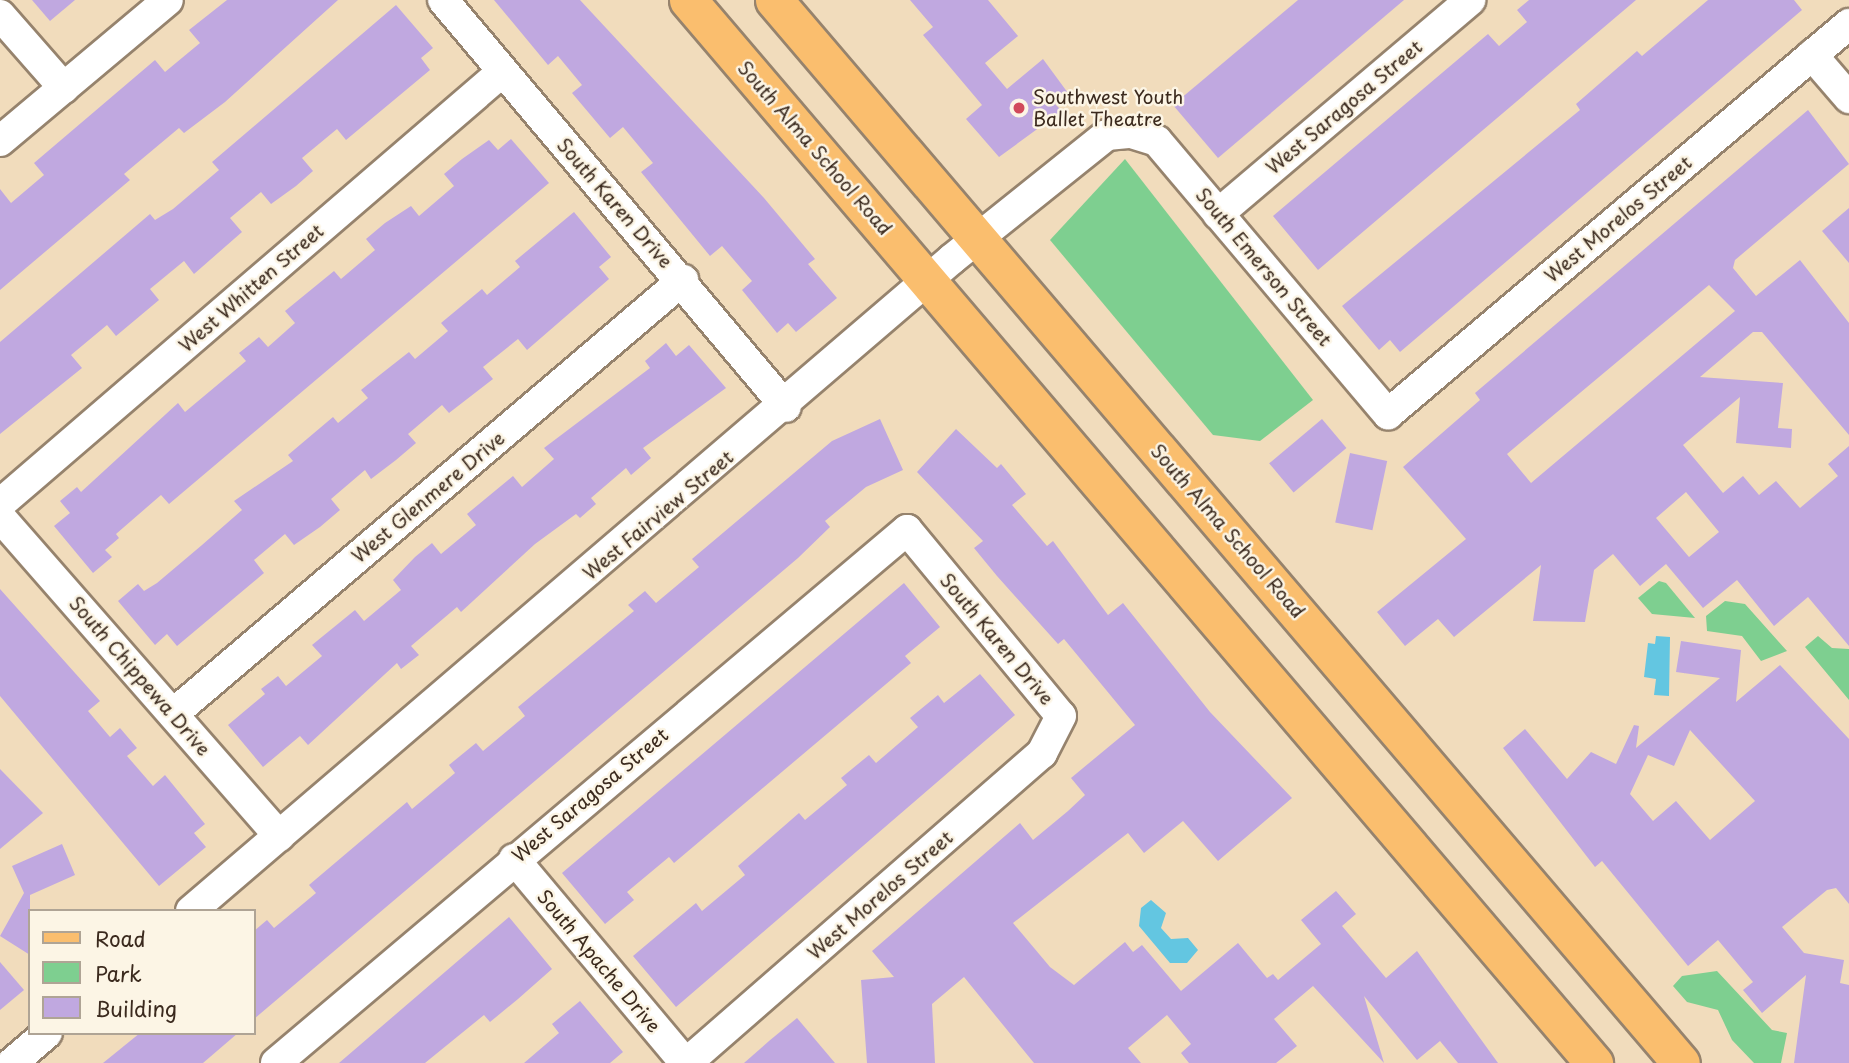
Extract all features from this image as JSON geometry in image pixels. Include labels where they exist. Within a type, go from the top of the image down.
[{"type":"main road","name":"South Alma School Road","points":[[688,0],[1594,1063]]},
{"type":"main road","name":"South Alma School Road","points":[[774,0],[1681,1063]]},
{"type":"street","points":[[0,141],[168,0]]},
{"type":"street","name":"South Karen Drive","points":[[443,0],[682,280],[786,407]]},
{"type":"street","name":"West Saragosa Street","points":[[1218,214],[1470,0]]},
{"type":"street","points":[[0,15],[64,88]]},
{"type":"street","name":"West Morelos Street","points":[[1388,414],[1849,24]]},
{"type":"street","points":[[1812,55],[1849,99]]},
{"type":"street","name":"West Whitten Street","points":[[0,503],[502,72]]},
{"type":"street","name":"West Fairview Street","points":[[193,909],[786,407],[928,281],[1107,135],[1131,133]]},
{"type":"street","name":"South Emerson Street","points":[[1131,133],[1157,141],[1388,414]]},
{"type":"street","name":"West Glenmere Drive","points":[[173,714],[682,280]]},
{"type":"street","name":"South Chippewa Drive","points":[[0,517],[279,836]]},
{"type":"street","name":"South Karen Drive","points":[[907,530],[1061,716]]},
{"type":"street","name":"West Saragosa Street","points":[[276,1063],[514,859],[907,530]]},
{"type":"street","name":"West Morelos Street","points":[[686,1063],[1042,753],[1061,716]]},
{"type":"street","name":"South Apache Drive","points":[[514,859],[686,1063]]},
{"type":"street","points":[[12,1063],[45,1035]]},
{"type":"green space","points":[[1125,159],[1313,400],[1260,441],[1213,435],[1050,240]]},
{"type":"green space","points":[[1659,581],[1666,583],[1695,618],[1652,614],[1638,598]]},
{"type":"green space","points":[[1725,601],[1745,604],[1787,651],[1761,661],[1742,636],[1707,631],[1706,616]]},
{"type":"green space","points":[[1818,636],[1832,648],[1849,649],[1849,700],[1805,647]]},
{"type":"green space","points":[[1717,971],[1772,1030],[1787,1033],[1781,1063],[1754,1063],[1732,1040],[1718,1010],[1687,1002],[1673,986],[1682,976]]},
{"type":"water","points":[[1656,636],[1670,637],[1669,696],[1654,695],[1656,679],[1644,677],[1648,643],[1655,644]]},
{"type":"water","points":[[1151,900],[1166,913],[1161,928],[1171,939],[1188,938],[1198,950],[1187,963],[1170,963],[1139,926],[1141,908]]},
{"type":"building","points":[[32,0],[75,0],[50,21]]},
{"type":"building","points":[[227,0],[338,0],[225,102],[184,133],[179,128],[124,174],[130,180],[0,290],[0,189],[11,203],[44,175],[34,163],[155,60],[165,72],[200,43],[189,30]]},
{"type":"building","points":[[494,0],[580,0],[764,198],[815,259],[808,264],[837,298],[796,332],[788,323],[777,333],[742,290],[752,281],[722,246],[710,256],[641,172],[653,163],[623,127],[610,138],[572,93],[582,85],[558,56],[548,65]]},
{"type":"building","points":[[910,0],[988,0],[1018,36],[985,63],[1007,89],[1043,59],[1068,93],[1055,104],[1062,111],[999,157],[966,119],[982,105],[923,35],[933,27]]},
{"type":"building","points":[[1298,0],[1404,0],[1218,158],[1173,105]]},
{"type":"building","points":[[1529,0],[1636,0],[1318,270],[1273,216],[1488,34],[1499,46],[1527,22],[1517,10]]},
{"type":"building","points":[[1708,0],[1794,0],[1802,10],[1400,352],[1390,340],[1379,350],[1342,306],[1580,110],[1576,104],[1637,51],[1642,56]]},
{"type":"building","points":[[396,5],[433,48],[421,58],[430,70],[346,140],[337,129],[302,158],[313,171],[296,186],[271,204],[261,192],[230,218],[242,232],[194,274],[184,261],[150,289],[159,300],[116,336],[107,325],[71,355],[82,368],[0,434],[0,342],[150,214],[155,220],[173,209],[219,170],[212,162]]},
{"type":"building","points":[[1808,110],[1849,164],[1735,260],[1733,268],[1756,296],[1800,260],[1849,323],[1849,435],[1762,332],[1753,332],[1700,377],[1783,383],[1778,428],[1792,429],[1791,448],[1736,443],[1740,397],[1683,445],[1723,493],[1743,476],[1759,495],[1776,481],[1800,508],[1838,476],[1828,464],[1849,446],[1849,646],[1808,597],[1774,626],[1737,580],[1703,608],[1666,564],[1640,586],[1613,554],[1594,570],[1585,622],[1533,621],[1541,565],[1454,637],[1438,619],[1405,646],[1377,612],[1466,539],[1403,467],[1480,400],[1475,393]],"holes":[[[1709,285],[1735,311],[1531,483],[1507,454]],[[1686,492],[1719,532],[1689,557],[1656,518]]]},
{"type":"building","points":[[511,139],[549,183],[169,504],[161,495],[116,534],[119,538],[105,550],[112,557],[93,573],[54,526],[70,513],[60,501],[77,487],[81,492],[178,403],[185,412],[246,361],[239,353],[259,337],[268,347],[295,323],[285,311],[334,271],[341,279],[375,250],[366,239],[385,223],[411,206],[419,216],[454,186],[444,174],[462,159],[489,140],[498,150]]},
{"type":"building","points":[[1849,208],[1849,263],[1822,231]]},
{"type":"building","points":[[574,212],[611,257],[599,267],[609,279],[527,350],[518,339],[483,367],[493,379],[449,413],[442,405],[408,434],[416,443],[396,460],[371,479],[365,470],[331,499],[340,510],[320,527],[294,545],[285,534],[254,560],[264,573],[177,646],[167,634],[155,645],[118,601],[138,584],[144,591],[157,583],[202,545],[242,510],[234,501],[293,461],[288,455],[333,417],[338,423],[368,398],[361,390],[381,374],[409,352],[415,359],[448,331],[441,323],[482,289],[487,295],[520,267],[515,261]]},
{"type":"building","points":[[666,343],[676,356],[689,345],[726,388],[643,448],[651,458],[631,475],[626,468],[591,498],[596,504],[580,518],[576,514],[535,544],[461,612],[457,607],[411,646],[419,655],[401,669],[397,663],[308,745],[300,736],[263,767],[228,725],[265,694],[261,689],[278,676],[286,686],[322,656],[312,645],[355,610],[364,621],[401,590],[393,580],[415,557],[432,543],[441,554],[476,525],[467,514],[513,476],[522,487],[554,459],[544,448],[650,368],[645,361]]},
{"type":"building","points":[[880,419],[903,470],[866,487],[825,521],[830,527],[798,558],[256,1017],[256,929],[267,920],[274,928],[316,893],[309,885],[407,802],[412,809],[455,773],[449,765],[476,743],[483,751],[525,716],[518,707],[634,611],[628,605],[645,591],[656,603],[699,567],[692,559],[832,441]]},
{"type":"building","points":[[1322,419],[1346,448],[1294,492],[1269,463]]},
{"type":"building","points":[[956,429],[997,468],[1001,464],[1026,494],[1012,505],[1047,546],[1053,541],[1108,615],[1123,603],[1210,712],[1292,798],[1218,861],[1183,821],[1144,853],[1128,833],[1013,923],[1050,967],[1074,985],[1125,942],[1133,952],[1142,945],[1181,991],[1238,943],[1267,978],[1273,974],[1278,980],[1321,944],[1301,920],[1336,891],[1356,914],[1342,926],[1386,978],[1417,951],[1498,1063],[1458,1063],[1440,1041],[1417,1060],[1364,996],[1384,1063],[1313,986],[1274,1019],[1297,1046],[1276,1063],[1189,1063],[1181,1053],[1191,1044],[1167,1015],[1128,1048],[1141,1063],[1034,1063],[964,977],[932,1004],[935,1063],[867,1063],[861,980],[894,977],[872,951],[1020,823],[1033,840],[1068,811],[1085,795],[1071,778],[1135,725],[1064,639],[1058,644],[997,576],[974,548],[983,541],[917,472]]},
{"type":"building","points":[[1350,453],[1387,461],[1372,530],[1335,522]]},
{"type":"building","points":[[904,583],[940,627],[905,656],[911,663],[674,863],[669,857],[627,892],[634,900],[605,924],[562,873]]},
{"type":"building","points":[[0,589],[100,701],[88,711],[110,737],[120,728],[137,748],[127,756],[153,786],[165,775],[205,824],[194,833],[206,847],[159,886],[0,696]]},
{"type":"building","points":[[1681,641],[1741,650],[1736,702],[1780,665],[1849,739],[1849,904],[1836,888],[1827,890],[1782,927],[1804,953],[1844,960],[1840,983],[1849,985],[1849,1063],[1794,1063],[1806,975],[1762,1013],[1743,990],[1753,982],[1718,940],[1688,966],[1602,861],[1595,867],[1503,748],[1525,729],[1567,779],[1591,752],[1616,764],[1634,725],[1639,726],[1636,748],[1720,678],[1676,672]],"holes":[[[1690,730],[1755,801],[1710,840],[1676,801],[1653,821],[1630,794],[1648,755],[1674,766]]]},
{"type":"building","points":[[980,674],[1015,715],[676,1007],[633,956],[696,903],[702,911],[745,875],[738,866],[799,813],[805,820],[847,785],[841,778],[869,755],[876,763],[918,727],[910,718],[938,695],[944,703]]},
{"type":"building","points":[[0,769],[43,813],[0,849]]},
{"type":"building","points":[[62,844],[75,875],[30,895],[28,954],[0,936],[24,893],[12,866]]},
{"type":"building","points":[[509,917],[552,969],[518,999],[490,1022],[484,1015],[425,1063],[339,1063]]},
{"type":"building","points":[[0,962],[24,990],[0,1010]]},
{"type":"building","points":[[580,1001],[623,1052],[610,1063],[524,1063],[559,1033],[552,1024]]},
{"type":"building","points":[[797,1018],[835,1063],[744,1063],[769,1041]]},
{"type":"building","points":[[138,1035],[236,1035],[203,1063],[103,1063]]},
{"type":"place","name":"Southwest Youth Ballet Theatre","points":[[1019,108]]}]
